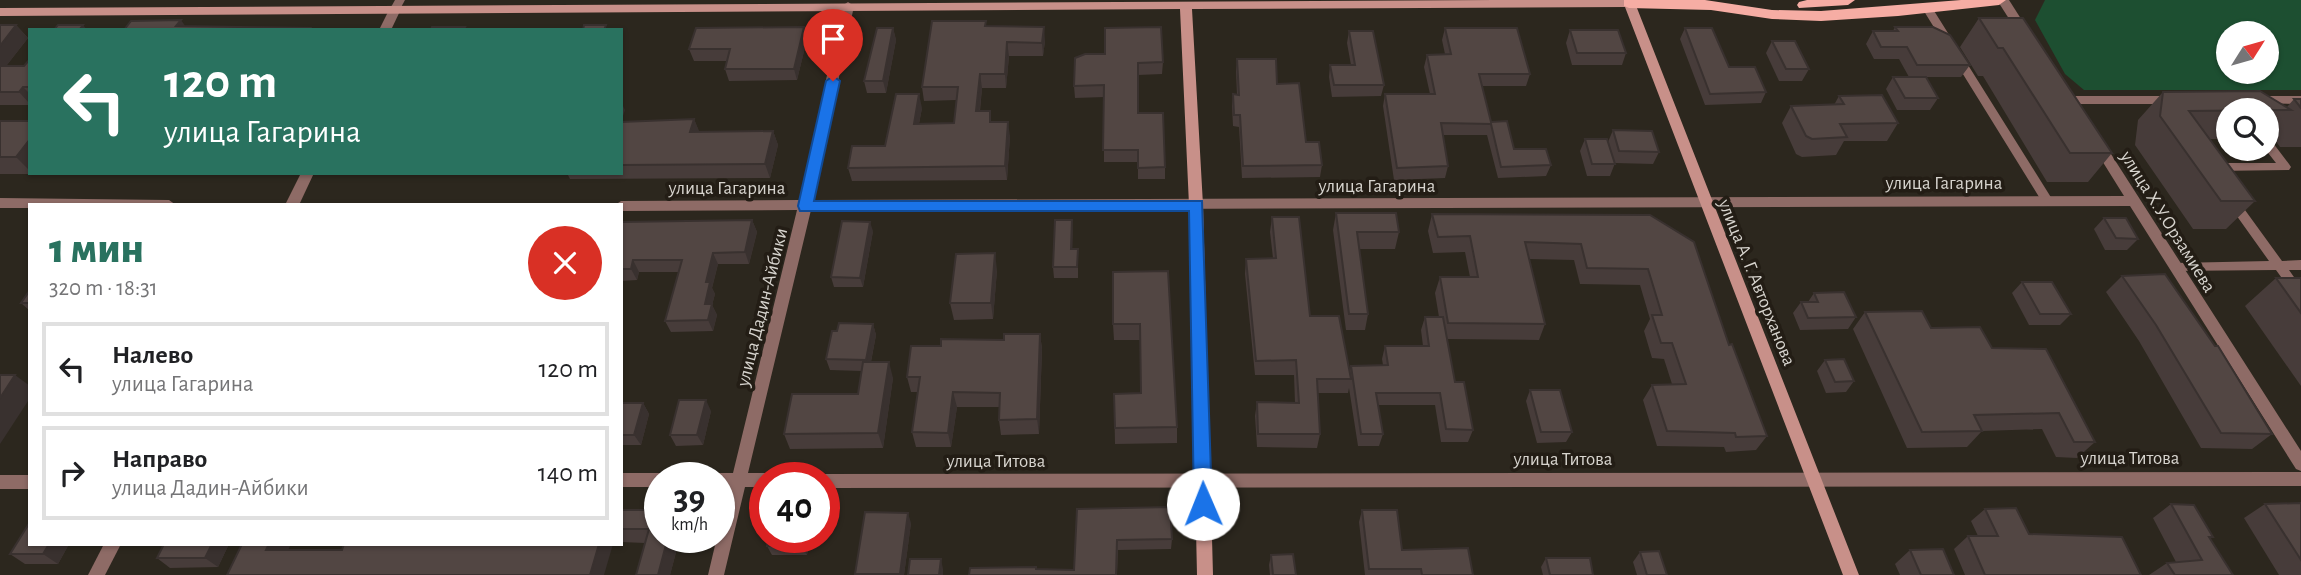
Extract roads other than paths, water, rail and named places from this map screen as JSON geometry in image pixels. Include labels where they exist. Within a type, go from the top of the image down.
[{"type":"main road","points":[[1629,3],[1648,0]]},
{"type":"main road","points":[[0,12],[398,5],[1186,6],[1629,3],[1783,6],[1848,0]]},
{"type":"main road","points":[[1704,5],[1795,16],[1865,15],[2001,0]]},
{"type":"main road","name":"улица А. Г. Авторханова","points":[[1629,3],[1851,575]]},
{"type":"main road","points":[[1186,6],[1196,205],[1205,575]]},
{"type":"street","points":[[2001,0],[2032,44]]},
{"type":"street","points":[[385,28],[398,5]]},
{"type":"street","name":"улица Дадин-Айбики","points":[[716,575],[805,206],[848,6]]},
{"type":"street","points":[[2069,100],[2180,100]]},
{"type":"street","points":[[2279,101],[2300,101]]},
{"type":"street","name":"улица Х.У.Орзамиева","points":[[2091,134],[2301,464]]},
{"type":"street","points":[[293,203],[307,175]]},
{"type":"street","name":"улица Гагарина","points":[[623,206],[2134,201]]},
{"type":"street","points":[[0,203],[28,203]]},
{"type":"street","name":"улица Титова","points":[[840,481],[1814,477],[2301,479]]},
{"type":"street","points":[[623,480],[644,480]]},
{"type":"street","points":[[735,480],[749,480]]},
{"type":"street","points":[[0,482],[28,482]]},
{"type":"street","points":[[96,575],[112,546]]},
{"type":"lane","points":[[1927,9],[2048,202]]},
{"type":"lane","points":[[2216,178],[2207,167],[2285,167],[2279,159]]},
{"type":"lane","points":[[2223,189],[2301,296]]},
{"type":"lane","points":[[2176,268],[2301,265]]}]
